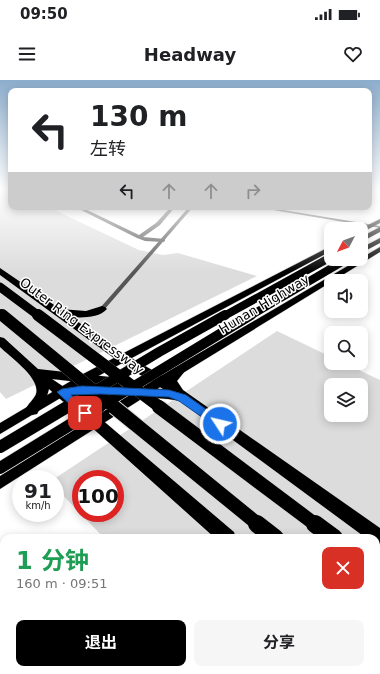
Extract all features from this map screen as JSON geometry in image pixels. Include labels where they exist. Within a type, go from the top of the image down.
[{"type":"highway","points":[[0,271],[122,358],[161,381],[182,398],[374,534]]},
{"type":"highway","name":"Outer Ring Expressway","points":[[0,287],[329,534]]},
{"type":"highway","points":[[56,312],[84,314],[98,312],[102,309]]},
{"type":"highway","points":[[0,314],[270,534]]},
{"type":"highway","points":[[0,341],[35,373],[62,392],[223,534]]},
{"type":"highway","points":[[179,370],[171,380],[172,385],[182,398]]},
{"type":"highway","points":[[35,373],[122,382],[161,381]]},
{"type":"highway","points":[[32,410],[43,394],[42,382],[35,373]]},
{"type":"highway","points":[[62,392],[82,390],[143,392],[169,394],[182,398]]},
{"type":"main road","points":[[368,227],[380,221]]},
{"type":"main road","points":[[368,236],[380,228]]},
{"type":"main road","points":[[368,247],[380,240]]},
{"type":"main road","name":"Hunan Highway","points":[[0,484],[143,392],[380,249]]},
{"type":"main road","name":"Hunan Highway","points":[[0,429],[85,378],[324,252]]},
{"type":"main road","points":[[0,447],[160,352],[324,261]]},
{"type":"main road","points":[[0,468],[172,362],[335,266]]},
{"type":"street","points":[[97,217],[139,237],[145,239],[163,240]]},
{"type":"street","points":[[139,237],[150,231],[166,217]]},
{"type":"street","points":[[102,309],[183,217]]},
{"type":"street","points":[[319,217],[372,225],[380,228]]},
{"type":"shaded area","points":[[0,217],[69,217],[139,250],[163,255],[178,253],[257,276],[6,399],[0,392]]},
{"type":"shaded area","points":[[277,331],[324,354],[324,370],[359,370],[380,380],[380,534],[100,534],[89,522],[124,522],[124,470],[72,470],[72,505],[64,496],[64,472]]},
{"type":"route","points":[[85,413],[62,392],[101,390],[169,394],[182,398],[220,424]]}]
